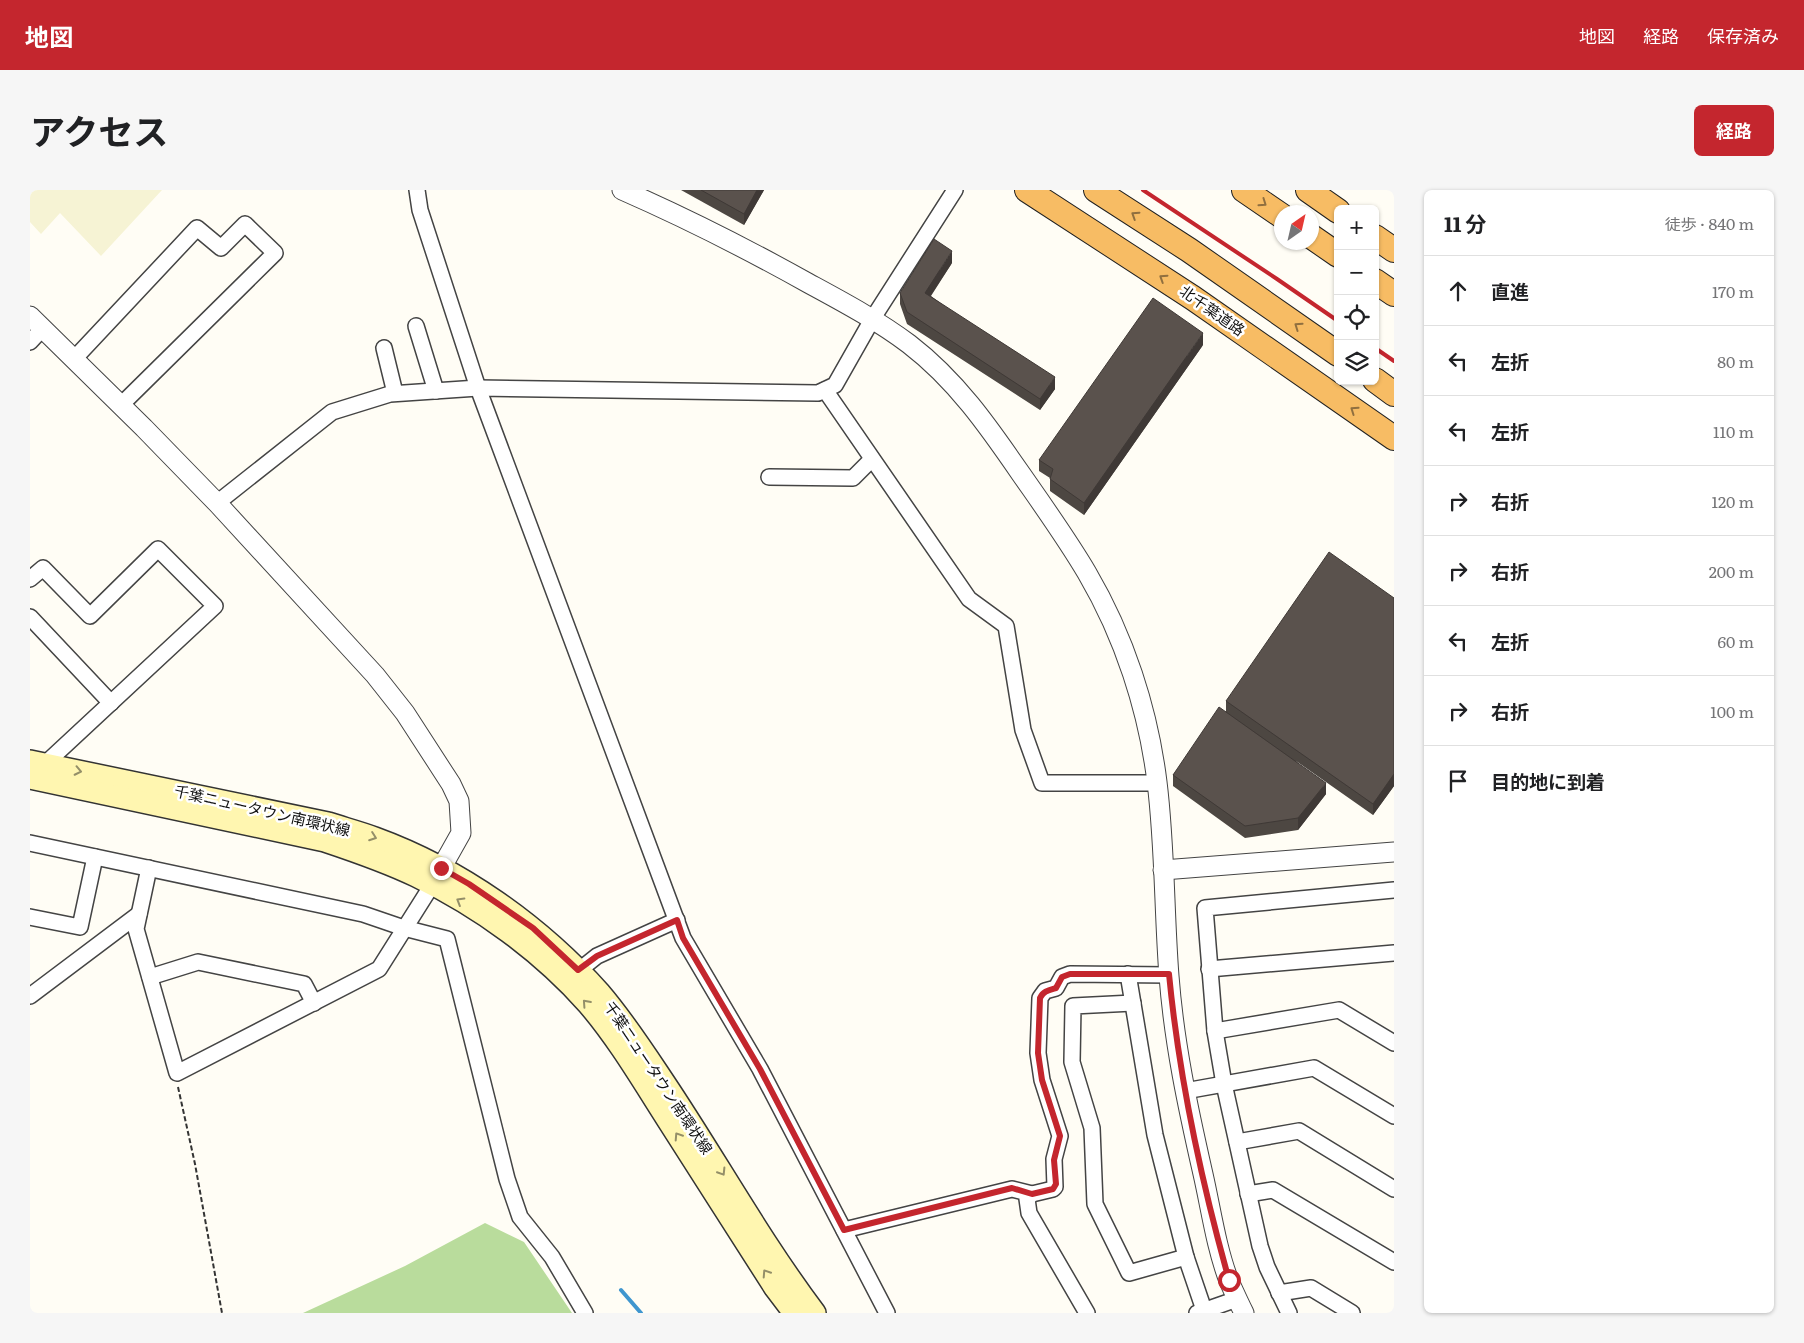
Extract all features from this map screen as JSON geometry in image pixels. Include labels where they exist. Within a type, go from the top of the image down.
[{"type":"highway","name":"北千葉道路","points":[[1027,190],[1193,298],[1394,438]]},
{"type":"highway","points":[[1096,190],[1188,250],[1334,351]]},
{"type":"highway","points":[[1244,190],[1274,211]]},
{"type":"highway","points":[[1308,190],[1334,208]]},
{"type":"highway","points":[[1379,240],[1394,250]]},
{"type":"highway","points":[[1319,242],[1334,252]]},
{"type":"highway","points":[[1379,284],[1394,294]]},
{"type":"highway","points":[[1379,383],[1394,394]]},
{"type":"main road","name":"千葉ニュータウン南環状線","points":[[35,768],[328,823],[375,838],[437,877],[469,884],[533,928],[572,976],[588,1004],[618,1043],[775,1288],[794,1313]]},
{"type":"main road","name":"千葉ニュータウン南環状線","points":[[572,976],[601,994],[632,1035],[680,1106],[771,1250],[815,1313]]},
{"type":"street","points":[[416,190],[420,210],[478,388],[683,938],[760,1069],[887,1313]]},
{"type":"street","points":[[622,190],[741,246],[873,318],[910,345],[927,359],[972,404],[1086,572],[1106,609],[1131,670],[1150,740],[1157,784],[1174,1034],[1184,1091],[1219,1243],[1229,1280],[1241,1306],[1202,1312],[1154,1135],[1128,974]]},
{"type":"street","points":[[217,503],[332,412],[395,393],[478,388],[818,393],[835,385],[873,318],[955,190]]},
{"type":"street","points":[[74,359],[197,228],[221,248],[245,224],[275,253],[121,405]]},
{"type":"street","points":[[30,342],[37,322],[217,503],[384,686],[405,713],[451,784],[459,801],[461,833],[437,877],[379,969],[177,1072],[136,929],[149,868]]},
{"type":"street","points":[[416,326],[436,391]]},
{"type":"street","points":[[384,348],[395,393]]},
{"type":"street","points":[[825,390],[968,599],[1006,626],[1023,730],[1042,783],[1157,784]]},
{"type":"street","points":[[769,478],[853,478],[872,459]]},
{"type":"street","points":[[30,579],[43,568],[90,616],[158,549],[214,606],[111,703],[35,768]]},
{"type":"street","points":[[30,617],[111,703]]},
{"type":"street","points":[[30,843],[363,914],[404,928],[447,939],[507,1179],[520,1217],[552,1257],[585,1313]]},
{"type":"street","points":[[1163,870],[1394,852]]},
{"type":"street","points":[[30,917],[80,926],[94,857]]},
{"type":"street","points":[[1289,1313],[1267,1268],[1260,1246],[1224,1084],[1215,1031],[1204,908],[1394,890]]},
{"type":"street","points":[[30,996],[138,914]]},
{"type":"street","points":[[572,976],[597,956],[677,920]]},
{"type":"street","points":[[1209,969],[1394,953]]},
{"type":"street","points":[[150,977],[198,962],[304,984],[314,1003]]},
{"type":"street","points":[[844,1230],[1012,1188],[1032,1194],[1053,1189],[1055,1187],[1054,1160],[1060,1140],[1042,1080],[1038,1053],[1041,994],[1056,988],[1065,975],[1169,974]]},
{"type":"street","points":[[1133,1003],[1073,1006],[1072,1062],[1092,1128],[1095,1204],[1129,1273],[1186,1257]]},
{"type":"street","points":[[1215,1031],[1339,1010],[1394,1042]]},
{"type":"street","points":[[1184,1091],[1314,1068],[1394,1116]]},
{"type":"street","points":[[1237,1142],[1299,1131],[1394,1189]]},
{"type":"street","points":[[1248,1194],[1273,1190],[1394,1262]]},
{"type":"street","points":[[1032,1194],[1027,1199],[1029,1213],[1087,1313]]},
{"type":"street","points":[[1279,1293],[1311,1288],[1352,1313]]},
{"type":"path","points":[[177,1072],[222,1313]]},
{"type":"shaded area","points":[[30,190],[162,190],[101,256],[60,213],[41,234],[30,222]]},
{"type":"green space","points":[[485,1223],[524,1242],[572,1313],[303,1313],[405,1266]]},
{"type":"building","points":[[701,190],[757,190],[744,214]]},
{"type":"building","points":[[934,239],[952,251],[925,293],[1055,377],[1040,399],[907,312],[900,293]]},
{"type":"building","points":[[1153,298],[1203,333],[1084,503],[1050,479],[1053,469],[1039,460]]},
{"type":"building","points":[[1329,552],[1394,598],[1394,774],[1373,804],[1226,701]]},
{"type":"building","points":[[1219,707],[1326,783],[1298,818],[1245,826],[1173,775]]},
{"type":"waterway","points":[[621,1290],[641,1313]]},
{"type":"railway","points":[[1143,190],[1334,318]]},
{"type":"railway","points":[[1379,351],[1394,361]]},
{"type":"route","points":[[441,868],[469,884],[533,928],[578,970],[597,956],[677,920],[683,938],[760,1069],[844,1230],[1012,1188],[1032,1194],[1053,1189],[1056,1184],[1054,1160],[1060,1136],[1042,1080],[1038,1053],[1041,994],[1056,988],[1062,977],[1070,974],[1169,974],[1174,1034],[1184,1091],[1229,1280]]}]
